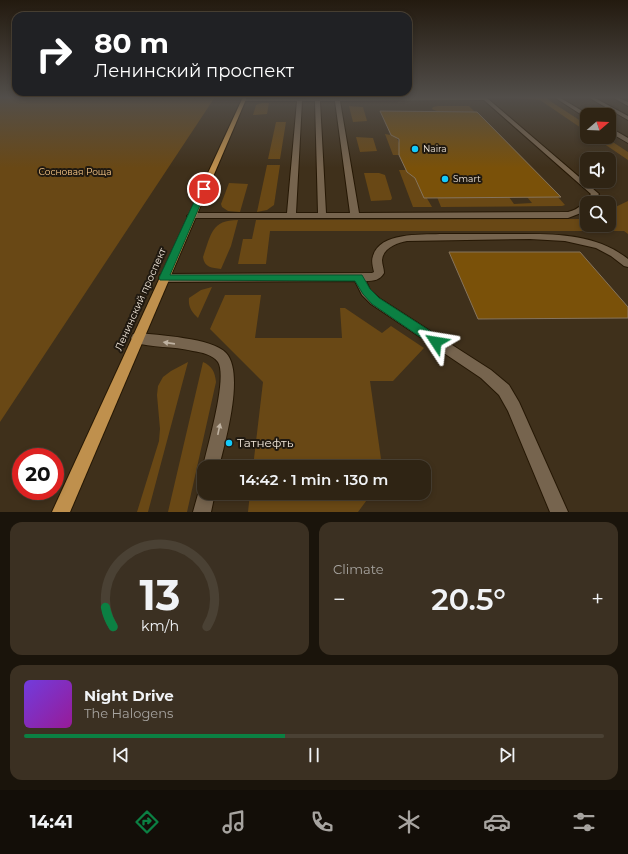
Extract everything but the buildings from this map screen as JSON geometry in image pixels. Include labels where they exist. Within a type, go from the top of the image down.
[{"type":"main road","name":"Ленинский проспект","points":[[61,512],[234,121]]},
{"type":"lane","points":[[291,216],[298,121]]},
{"type":"lane","points":[[318,121],[322,216]]},
{"type":"lane","points":[[341,121],[355,215]]},
{"type":"lane","points":[[510,121],[594,194],[593,196]]},
{"type":"lane","points":[[616,134],[628,141]]},
{"type":"lane","points":[[191,216],[568,215],[580,212]]},
{"type":"lane","points":[[164,278],[358,278],[377,276],[379,270],[377,260],[382,249],[392,242],[407,238],[562,237],[600,246],[615,254],[628,264]]},
{"type":"lane","points":[[358,278],[364,288],[376,301],[486,374],[504,390],[514,407],[559,512]]},
{"type":"lane","points":[[137,338],[212,350],[223,357],[228,370],[227,391],[212,460]]},
{"type":"lane","points":[[202,512],[205,500]]},
{"type":"green space","name":"Сосновая Роща","points":[[0,121],[199,121],[0,422]]},
{"type":"green space","points":[[571,121],[580,121],[580,127]]},
{"type":"green space","points":[[276,122],[286,122],[280,159],[268,159]]},
{"type":"green space","points":[[385,134],[396,136],[403,152],[399,155],[393,155]]},
{"type":"green space","points":[[356,137],[373,138],[377,151],[360,152]]},
{"type":"green space","points":[[604,144],[616,144],[628,152],[628,160]]},
{"type":"green space","points":[[267,165],[280,165],[274,205],[267,210],[257,212]]},
{"type":"green space","points":[[399,170],[406,170],[409,174],[413,174],[432,207],[413,207]]},
{"type":"green space","points":[[364,173],[379,173],[385,175],[392,198],[391,200],[371,201]]},
{"type":"green space","points":[[229,183],[248,184],[240,212],[228,211],[222,207],[221,204]]},
{"type":"green space","points":[[437,197],[509,197],[514,204],[532,203],[527,197],[558,197],[565,205],[441,207]]},
{"type":"green space","points":[[628,201],[628,234],[624,231],[616,231],[616,207]]},
{"type":"green space","points":[[580,219],[580,231],[270,231],[266,264],[238,264],[243,239],[252,239],[256,220]]},
{"type":"green space","points":[[238,220],[231,246],[221,269],[207,265],[203,257],[213,230],[222,223]]},
{"type":"green space","points":[[212,287],[198,318],[191,309],[189,298],[201,290]]},
{"type":"green space","points":[[225,295],[261,295],[255,338],[342,338],[340,308],[345,308],[382,333],[391,326],[424,348],[393,381],[370,381],[381,460],[254,460],[263,382],[210,329]]},
{"type":"green space","points":[[188,362],[148,512],[137,512],[159,441],[160,429],[157,395],[158,386],[163,377]]},
{"type":"green space","points":[[203,362],[209,365],[215,375],[216,382],[199,460],[197,460],[197,467],[187,512],[168,512]]},
{"type":"green space","points":[[249,500],[367,500],[358,512],[248,512]]},
{"type":"place","name":"Naira","points":[[415,149]]},
{"type":"place","name":"Smart","points":[[445,179]]},
{"type":"place","name":"Татнефть","points":[[229,443]]},
{"type":"route","points":[[204,189],[164,278],[358,278],[366,292],[376,301],[387,310],[436,342]]}]
